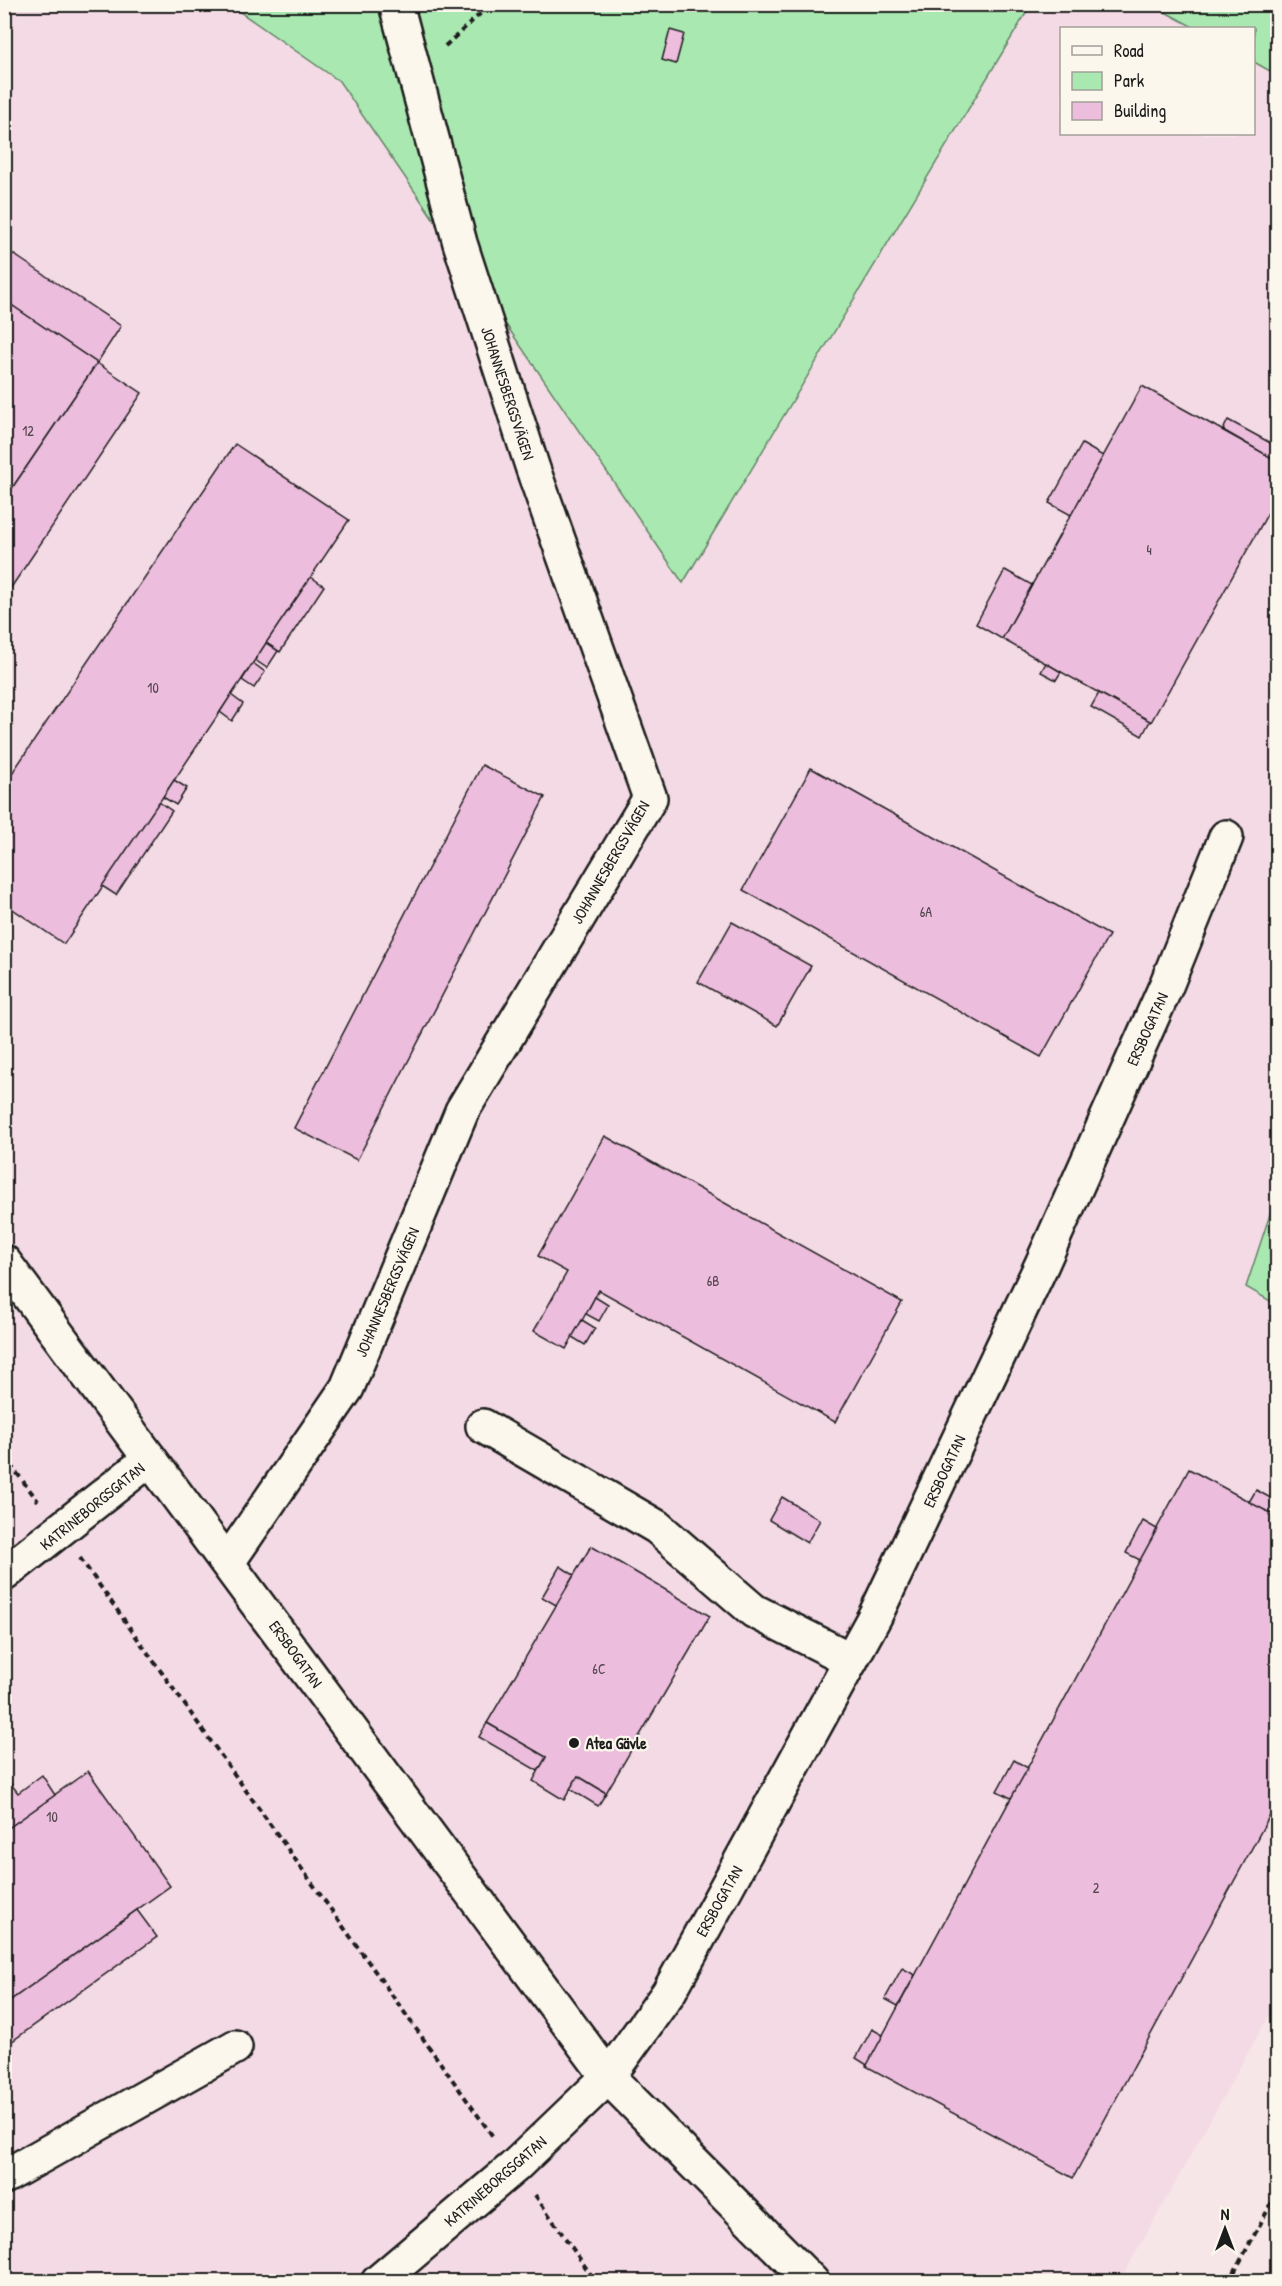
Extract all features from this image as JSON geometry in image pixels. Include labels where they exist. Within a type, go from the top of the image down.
[{"type":"street","name":"JOHANNESBERGSVÄGEN","points":[[228,1562],[347,1388],[462,1111],[650,798],[529,458],[459,243],[396,4]]},
{"type":"street","name":"ERSBOGATAN","points":[[608,2077],[669,1992],[875,1616],[1042,1264],[1166,986],[1226,837]]},
{"type":"street","name":"ERSBOGATAN","points":[[4,1262],[608,2077],[812,2282]]},
{"type":"street","points":[[483,1426],[657,1527],[754,1611],[851,1660]]},
{"type":"street","name":"KATRINEBORGSGATAN","points":[[4,1574],[150,1459]]},
{"type":"street","points":[[4,2177],[235,2047]]},
{"type":"street","name":"KATRINEBORGSGATAN","points":[[378,2282],[514,2167],[608,2077]]},
{"type":"path","points":[[414,71],[475,21],[491,4]]},
{"type":"path","points":[[4,1456],[61,1531],[596,2282]]},
{"type":"path","points":[[1229,2282],[1278,2191]]},
{"type":"shaded area","points":[[5,5],[230,5],[339,81],[683,583],[1031,5],[1152,5],[1193,27],[1060,27],[1060,135],[1255,135],[1255,63],[1277,75],[1278,1193],[1246,1287],[1278,1305],[1277,2001],[1120,2281],[5,2282]]},
{"type":"green space","points":[[230,5],[1031,5],[683,583],[339,81]]},
{"type":"green space","points":[[1152,5],[1277,5],[1277,75],[1255,63],[1255,27],[1193,27]]},
{"type":"green space","points":[[1277,1193],[1277,1305],[1246,1287]]},
{"type":"building","points":[[670,30],[684,34],[676,64],[662,60]]},
{"type":"building","points":[[4,248],[121,326],[97,363],[4,300]]},
{"type":"building","points":[[4,300],[97,363],[4,500]]},
{"type":"building","points":[[97,363],[142,393],[4,598],[4,500]]},
{"type":"building","points":[[1142,386],[1278,461],[1278,495],[1151,722],[1002,639]]},
{"type":"building","points":[[1228,420],[1278,447],[1277,461],[1223,430]]},
{"type":"building","points":[[235,444],[349,520],[64,944],[4,903],[4,785]]},
{"type":"building","points":[[1082,444],[1103,456],[1071,515],[1049,503]]},
{"type":"building","points":[[1005,570],[1032,585],[1002,639],[976,624]]},
{"type":"building","points":[[311,577],[324,586],[280,652],[266,643]]},
{"type":"building","points":[[266,643],[278,651],[267,668],[255,660]]},
{"type":"building","points":[[253,663],[265,672],[254,688],[242,680]]},
{"type":"building","points":[[1046,663],[1061,672],[1056,680],[1041,672]]},
{"type":"building","points":[[1099,693],[1150,721],[1142,736],[1091,707]]},
{"type":"building","points":[[231,695],[243,704],[232,721],[220,712]]},
{"type":"building","points":[[482,765],[545,797],[357,1160],[294,1128]]},
{"type":"building","points":[[811,768],[1109,935],[1041,1057],[743,890]]},
{"type":"building","points":[[174,780],[187,788],[176,805],[163,797]]},
{"type":"building","points":[[159,802],[172,811],[116,895],[102,886]]},
{"type":"building","points":[[732,922],[811,966],[777,1026],[698,982]]},
{"type":"building","points":[[605,1136],[902,1302],[835,1422],[599,1290],[566,1349],[534,1331],[567,1272],[538,1256]]},
{"type":"building","points":[[595,1297],[608,1305],[599,1321],[586,1314]]},
{"type":"building","points":[[582,1320],[595,1328],[585,1345],[572,1337]]},
{"type":"building","points":[[1189,1469],[1278,1517],[1278,1800],[1073,2178],[866,2066]]},
{"type":"building","points":[[1256,1490],[1278,1502],[1278,1517],[1249,1502]]},
{"type":"building","points":[[782,1497],[820,1520],[807,1543],[769,1520]]},
{"type":"building","points":[[1143,1521],[1157,1529],[1140,1560],[1126,1553]]},
{"type":"building","points":[[591,1546],[710,1616],[606,1793],[578,1776],[564,1800],[533,1781],[546,1757],[487,1723]]},
{"type":"building","points":[[560,1566],[574,1575],[556,1605],[542,1597]]},
{"type":"building","points":[[487,1723],[546,1757],[538,1771],[479,1737]]},
{"type":"building","points":[[1014,1760],[1028,1768],[1011,1798],[997,1791]]},
{"type":"building","points":[[88,1771],[170,1886],[4,2005],[4,1831]]},
{"type":"building","points":[[4,1775],[18,1793],[42,1775],[55,1795],[4,1831]]},
{"type":"building","points":[[578,1776],[606,1793],[598,1806],[570,1789]]},
{"type":"building","points":[[137,1910],[157,1937],[4,2047],[4,2005]]},
{"type":"building","points":[[902,1968],[915,1975],[898,2006],[885,1999]]},
{"type":"building","points":[[872,2029],[883,2035],[867,2065],[856,2058]]},
{"type":"place","name":"Atea Gävle","points":[[574,1743]]}]
